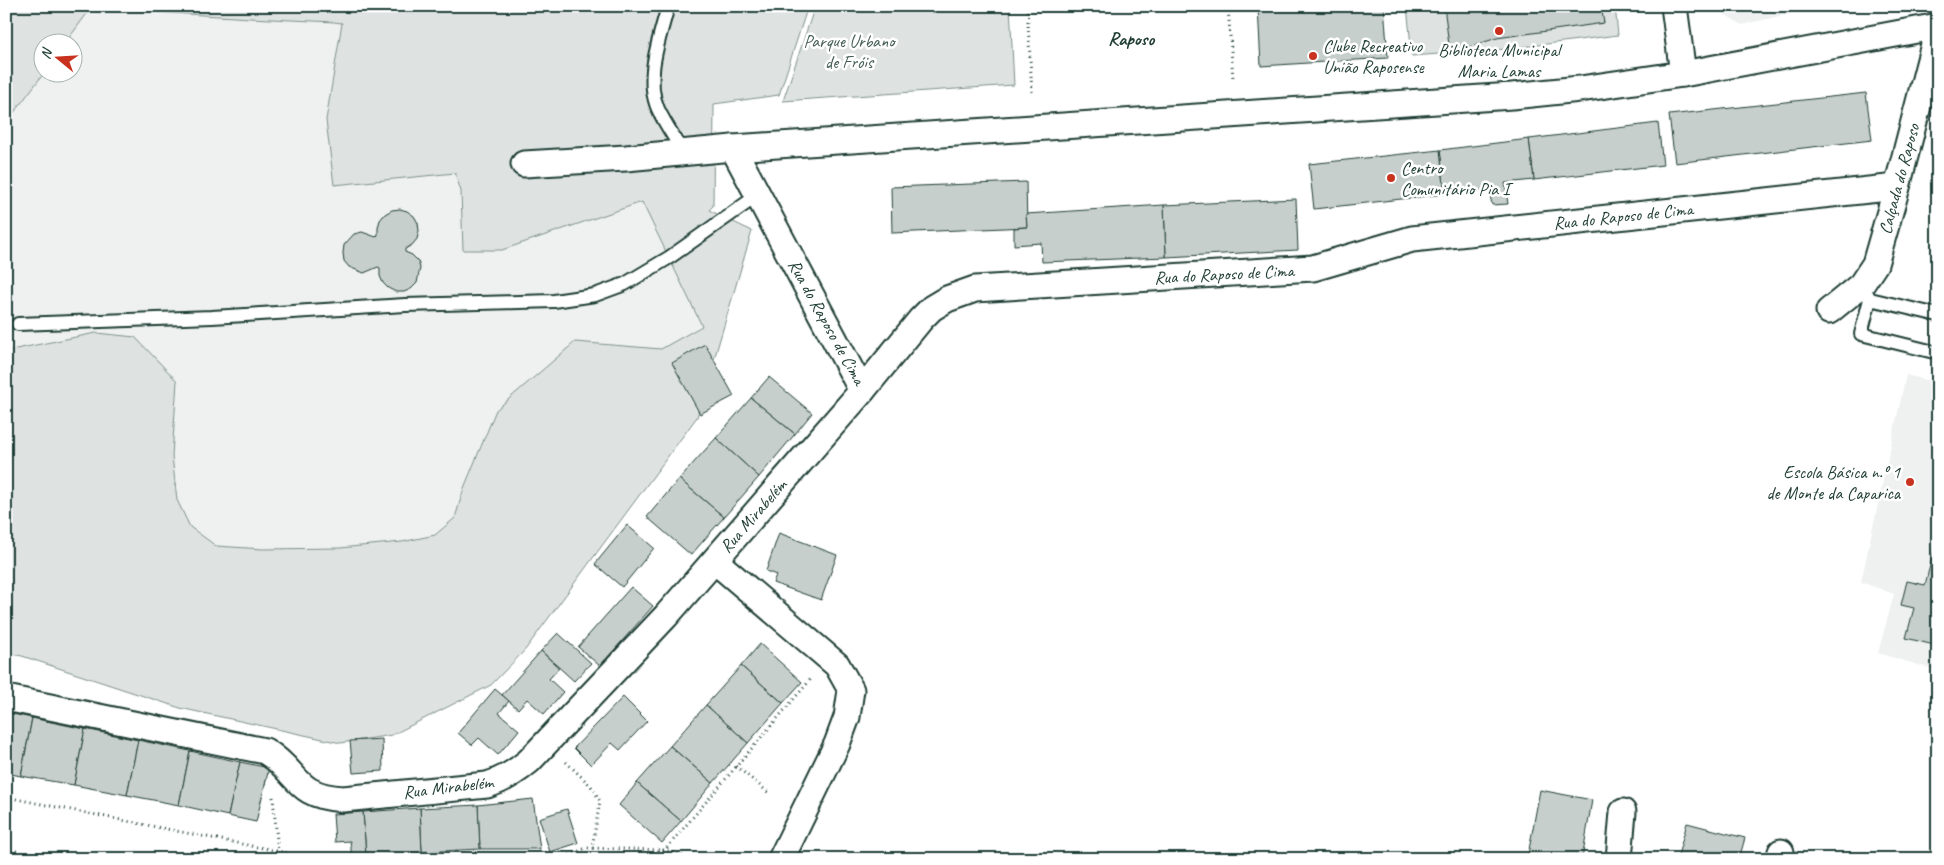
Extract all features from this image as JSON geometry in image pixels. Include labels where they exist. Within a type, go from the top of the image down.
[{"type":"street","points":[[1674,6],[1683,74]]},
{"type":"street","points":[[524,164],[733,148],[1443,102],[1580,89],[1683,74],[1938,28]]},
{"type":"street","name":"Calçada do Raposo","points":[[1829,311],[1866,292],[1897,187],[1938,28]]},
{"type":"street","name":"Rua do Raposo de Cima","points":[[733,148],[862,391],[932,308],[947,299],[975,289],[1313,268],[1412,239],[1897,187]]},
{"type":"street","name":"Rua Mirabelém","points":[[6,698],[265,751],[276,758],[305,788],[323,796],[343,799],[488,785],[503,780],[517,772],[547,742],[661,622],[862,391]]},
{"type":"street","points":[[715,561],[837,665],[851,690],[847,718],[838,744],[781,859]]},
{"type":"street","points":[[1619,859],[1623,812]]},
{"type":"lane","points":[[668,6],[653,74],[654,91],[657,107],[683,152]]},
{"type":"lane","points":[[18,324],[212,317],[405,305],[554,301],[595,295],[625,284],[758,196]]},
{"type":"lane","points":[[1938,315],[1866,292],[1861,334],[1938,353]]},
{"type":"path","points":[[1027,6],[1032,92]]},
{"type":"path","points":[[1228,6],[1233,78]]},
{"type":"path","points":[[634,859],[665,850],[829,658]]},
{"type":"path","points":[[547,742],[591,786],[600,801],[592,848]]},
{"type":"path","points":[[276,758],[272,784],[278,851]]},
{"type":"path","points":[[736,766],[770,794]]},
{"type":"path","points":[[6,796],[317,859]]},
{"type":"path","points":[[560,859],[586,848],[665,850],[693,859]]},
{"type":"path","points":[[6,849],[53,859]]},
{"type":"path","points":[[437,859],[467,857],[471,859]]},
{"type":"shaded area","points":[[1717,6],[1822,6],[1742,25],[1718,10]]},
{"type":"shaded area","points":[[91,8],[342,23],[326,120],[334,185],[455,173],[461,191],[464,250],[502,250],[642,202],[702,326],[661,349],[575,343],[496,410],[464,488],[455,518],[435,535],[402,542],[340,548],[263,549],[216,546],[190,527],[177,500],[172,456],[177,381],[96,333],[6,351],[6,123],[37,82],[82,82],[82,32],[73,32]]},
{"type":"shaded area","name":"Escola Básica n.º 1 de Monte da Caparica","points":[[1906,375],[1938,383],[1938,671],[1878,653],[1894,594],[1861,582]]},
{"type":"green space","points":[[6,6],[808,6],[779,95],[714,104],[713,206],[709,210],[752,231],[697,417],[525,650],[491,685],[392,735],[341,743],[180,708],[22,656],[6,653],[6,351],[96,333],[135,337],[177,381],[172,456],[177,500],[190,527],[216,546],[263,549],[340,548],[402,542],[435,535],[455,518],[464,488],[496,410],[575,342],[661,349],[702,326],[642,202],[502,250],[463,250],[461,191],[455,173],[334,185],[326,120],[342,23],[334,22],[91,8],[73,32],[32,32],[32,82],[37,82],[6,123]]},
{"type":"green space","name":"Parque Urbano de Fróis","points":[[815,6],[1010,6],[1014,85],[783,101]]},
{"type":"green space","points":[[1407,6],[1615,6],[1618,35],[1507,49],[1412,56]]},
{"type":"building","points":[[1258,6],[1384,6],[1388,58],[1261,66]]},
{"type":"building","name":"Biblioteca Municipal Maria Lamas","points":[[1444,6],[1601,6],[1604,23],[1497,38],[1450,53]]},
{"type":"building","points":[[1866,93],[1872,140],[1675,163],[1669,115]]},
{"type":"building","points":[[1658,123],[1663,165],[1534,180],[1529,139]]},
{"type":"building","points":[[1529,139],[1534,180],[1505,183],[1508,204],[1492,205],[1489,190],[1445,194],[1440,150]]},
{"type":"building","points":[[1440,150],[1445,194],[1314,209],[1309,164]]},
{"type":"building","points":[[1026,182],[1027,227],[892,233],[891,187]]},
{"type":"building","points":[[1296,199],[1298,250],[1166,257],[1164,205]]},
{"type":"building","points":[[1164,205],[1166,257],[1042,262],[1041,243],[1014,245],[1014,228],[1027,227],[1026,214]]},
{"type":"building","points":[[400,209],[414,216],[418,223],[417,239],[405,249],[405,252],[412,255],[418,261],[420,268],[417,283],[411,289],[404,292],[396,292],[383,283],[380,276],[380,268],[378,267],[364,273],[349,267],[344,261],[343,253],[344,245],[354,234],[362,232],[376,237],[380,220],[385,214],[392,210]]},
{"type":"building","points":[[705,344],[734,396],[700,414],[672,363]]},
{"type":"building","points":[[769,377],[812,413],[795,434],[751,398]]},
{"type":"building","points":[[751,398],[795,434],[759,477],[716,438]]},
{"type":"building","points":[[716,438],[759,477],[724,517],[679,479]]},
{"type":"building","points":[[679,479],[724,517],[691,555],[647,517]]},
{"type":"building","points":[[627,525],[654,548],[622,587],[595,564]]},
{"type":"building","points":[[779,533],[837,555],[821,600],[773,583],[776,575],[766,571]]},
{"type":"building","points":[[1938,534],[1938,646],[1906,638],[1914,608],[1901,605],[1907,581],[1925,585]]},
{"type":"building","points":[[631,587],[653,606],[600,666],[578,647]]},
{"type":"building","points":[[558,633],[591,663],[574,681],[541,651]]},
{"type":"building","points":[[760,644],[802,682],[783,703],[741,666]]},
{"type":"building","points":[[541,651],[559,668],[549,679],[563,692],[544,714],[527,699],[518,709],[502,695]]},
{"type":"building","points":[[741,666],[783,703],[748,743],[706,705]]},
{"type":"building","points":[[495,689],[509,701],[499,713],[519,730],[498,755],[479,738],[472,745],[458,733]]},
{"type":"building","points":[[623,697],[647,721],[620,750],[612,743],[591,765],[574,748]]},
{"type":"building","points":[[706,705],[748,743],[713,783],[670,746]]},
{"type":"building","points":[[8,713],[32,718],[21,776],[6,773]]},
{"type":"building","points":[[32,718],[85,729],[74,785],[21,776]]},
{"type":"building","points":[[85,729],[138,740],[127,795],[74,785]]},
{"type":"building","points":[[382,739],[383,771],[353,773],[350,741]]},
{"type":"building","points":[[138,740],[190,751],[179,805],[127,795]]},
{"type":"building","points":[[670,746],[713,783],[681,821],[637,783]]},
{"type":"building","points":[[190,751],[240,762],[228,816],[179,805]]},
{"type":"building","points":[[240,762],[269,768],[256,822],[228,816]]},
{"type":"building","points":[[637,783],[681,821],[662,843],[619,805]]},
{"type":"building","points":[[1540,790],[1592,800],[1582,859],[1550,859],[1528,855]]},
{"type":"building","points":[[533,799],[540,849],[480,849],[478,805]]},
{"type":"building","points":[[478,805],[480,849],[422,852],[420,808]]},
{"type":"building","points":[[420,808],[422,852],[366,856],[363,812]]},
{"type":"building","points":[[567,809],[578,843],[550,852],[539,818]]},
{"type":"building","points":[[363,812],[366,856],[352,857],[350,841],[335,842],[333,814]]},
{"type":"building","points":[[1687,823],[1745,838],[1739,859],[1677,859]]},
{"type":"building","points":[[1528,855],[1550,859],[1528,859]]},
{"type":"place","name":"Biblioteca Municipal Maria Lamas","points":[[1499,31]]},
{"type":"place","name":"Clube Recreativo União Raposense","points":[[1313,56]]},
{"type":"place","name":"Centro Comunitário Pia I","points":[[1391,178]]},
{"type":"place","name":"Escola Básica n.º 1 de Monte da Caparica","points":[[1910,482]]},
{"type":"district","name":"Raposo","points":[[1131,39]]}]
